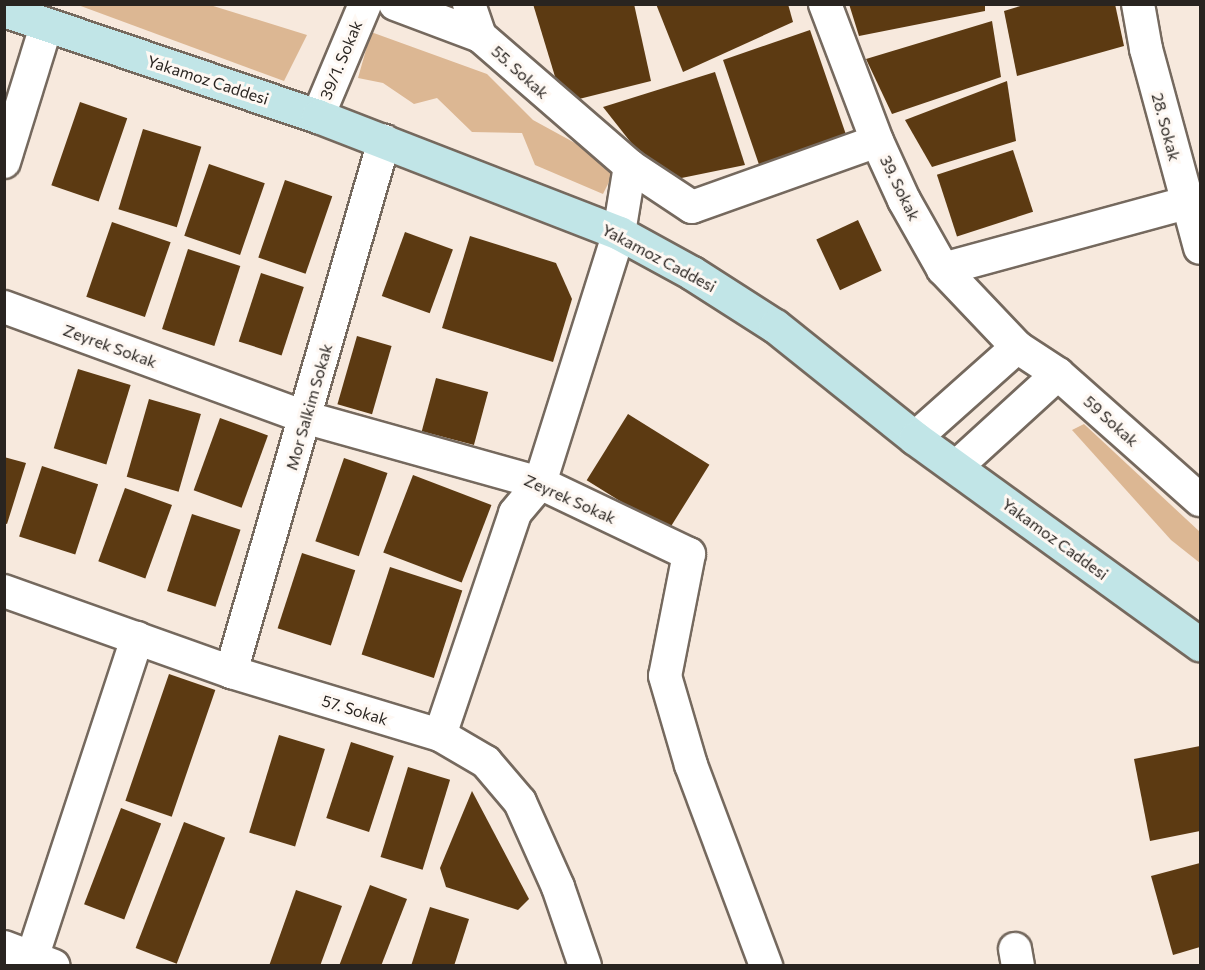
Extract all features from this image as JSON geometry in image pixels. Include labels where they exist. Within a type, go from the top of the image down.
[{"type":"main road","name":"Yakamoz Caddesi","points":[[4,10],[318,116],[619,233],[693,273],[775,326],[915,438],[1200,644]]},
{"type":"street","name":"39/1. Sokak","points":[[318,116],[365,4]]},
{"type":"street","name":"55. Sokak","points":[[395,4],[480,36],[630,166],[692,207],[877,141]]},
{"type":"street","points":[[469,4],[480,36]]},
{"type":"street","name":"39. Sokak","points":[[825,4],[877,141],[904,200],[943,269],[1017,347]]},
{"type":"street","name":"28. Sokak","points":[[1138,4],[1193,201],[1200,248]]},
{"type":"street","points":[[4,162],[46,26]]},
{"type":"street","name":"Mor Salkim Sokak","points":[[231,672],[307,418],[384,141]]},
{"type":"street","points":[[440,735],[515,513],[540,483],[619,233],[630,166]]},
{"type":"street","points":[[943,269],[1193,201]]},
{"type":"street","name":"Zeyrek Sokak","points":[[4,307],[307,418],[540,483],[689,554],[665,676],[691,765],[766,966]]},
{"type":"street","points":[[915,438],[1017,347]]},
{"type":"street","name":"59 Sokak","points":[[1017,347],[1058,374],[1200,500]]},
{"type":"street","points":[[956,467],[1058,374]]},
{"type":"street","name":"57. Sokak","points":[[4,591],[231,672],[440,735],[486,762],[520,802],[558,887],[585,966]]},
{"type":"street","points":[[30,957],[137,638]]},
{"type":"shaded area","points":[[78,5],[210,5],[307,35],[284,81]]},
{"type":"shaded area","points":[[371,32],[487,74],[533,120],[617,166],[603,194],[535,165],[522,133],[472,132],[437,98],[414,104],[383,83],[358,78]]},
{"type":"shaded area","points":[[1084,424],[1200,532],[1200,563],[1171,540],[1072,430]]},
{"type":"building","points":[[533,4],[634,4],[651,81],[563,103]]},
{"type":"building","points":[[656,4],[788,4],[793,22],[683,72]]},
{"type":"building","points":[[849,4],[985,4],[985,11],[859,36]]},
{"type":"building","points":[[1027,4],[1115,4],[1124,46],[1017,76],[1004,11]]},
{"type":"building","points":[[992,21],[1001,77],[892,114],[866,59]]},
{"type":"building","points":[[810,30],[847,139],[760,169],[723,60]]},
{"type":"building","points":[[715,72],[745,165],[662,182],[603,107]]},
{"type":"building","points":[[1007,81],[1016,141],[932,167],[905,120]]},
{"type":"building","points":[[80,102],[127,118],[99,201],[51,185]]},
{"type":"building","points":[[143,129],[201,147],[177,227],[118,209]]},
{"type":"building","points":[[1013,150],[1033,212],[957,237],[937,175]]},
{"type":"building","points":[[209,164],[265,183],[240,255],[184,236]]},
{"type":"building","points":[[285,180],[332,196],[306,274],[258,258]]},
{"type":"building","points":[[858,220],[882,271],[840,290],[816,239]]},
{"type":"building","points":[[112,222],[171,242],[145,317],[86,297]]},
{"type":"building","points":[[405,232],[453,249],[430,313],[382,296]]},
{"type":"building","points":[[470,236],[556,263],[572,299],[553,362],[442,328]]},
{"type":"building","points":[[188,249],[240,266],[214,346],[162,329]]},
{"type":"building","points":[[261,273],[304,287],[282,355],[239,341]]},
{"type":"building","points":[[357,336],[392,346],[372,414],[337,404]]},
{"type":"building","points":[[78,369],[131,385],[106,464],[54,448]]},
{"type":"building","points":[[436,378],[488,392],[474,445],[422,431]]},
{"type":"building","points":[[149,399],[201,414],[179,492],[127,477]]},
{"type":"building","points":[[628,414],[709,465],[668,531],[587,480]]},
{"type":"building","points":[[220,418],[268,435],[242,508],[194,490]]},
{"type":"building","points":[[4,457],[26,463],[7,524],[4,523]]},
{"type":"building","points":[[344,458],[387,473],[359,556],[315,541]]},
{"type":"building","points":[[42,466],[98,484],[75,555],[19,536]]},
{"type":"building","points":[[413,475],[491,505],[462,583],[383,552]]},
{"type":"building","points":[[125,488],[172,505],[145,578],[98,561]]},
{"type":"building","points":[[192,514],[241,530],[215,607],[167,591]]},
{"type":"building","points":[[302,553],[355,570],[331,645],[278,628]]},
{"type":"building","points":[[390,567],[462,590],[434,678],[362,654]]},
{"type":"building","points":[[169,674],[215,690],[172,817],[125,801]]},
{"type":"building","points":[[279,735],[325,749],[295,847],[249,833]]},
{"type":"building","points":[[351,742],[394,756],[369,832],[326,818]]},
{"type":"building","points":[[1200,746],[1200,831],[1150,841],[1134,759]]},
{"type":"building","points":[[408,767],[450,780],[423,870],[381,857]]},
{"type":"building","points":[[472,791],[529,899],[518,910],[446,887],[440,868]]},
{"type":"building","points":[[121,808],[161,823],[124,920],[84,904]]},
{"type":"building","points":[[184,822],[225,838],[177,964],[136,948]]},
{"type":"building","points":[[1200,863],[1200,947],[1173,955],[1151,876]]},
{"type":"building","points":[[370,885],[407,899],[381,966],[339,966]]},
{"type":"building","points":[[296,890],[342,906],[320,966],[269,966]]},
{"type":"building","points":[[430,907],[469,919],[454,966],[411,966]]}]
